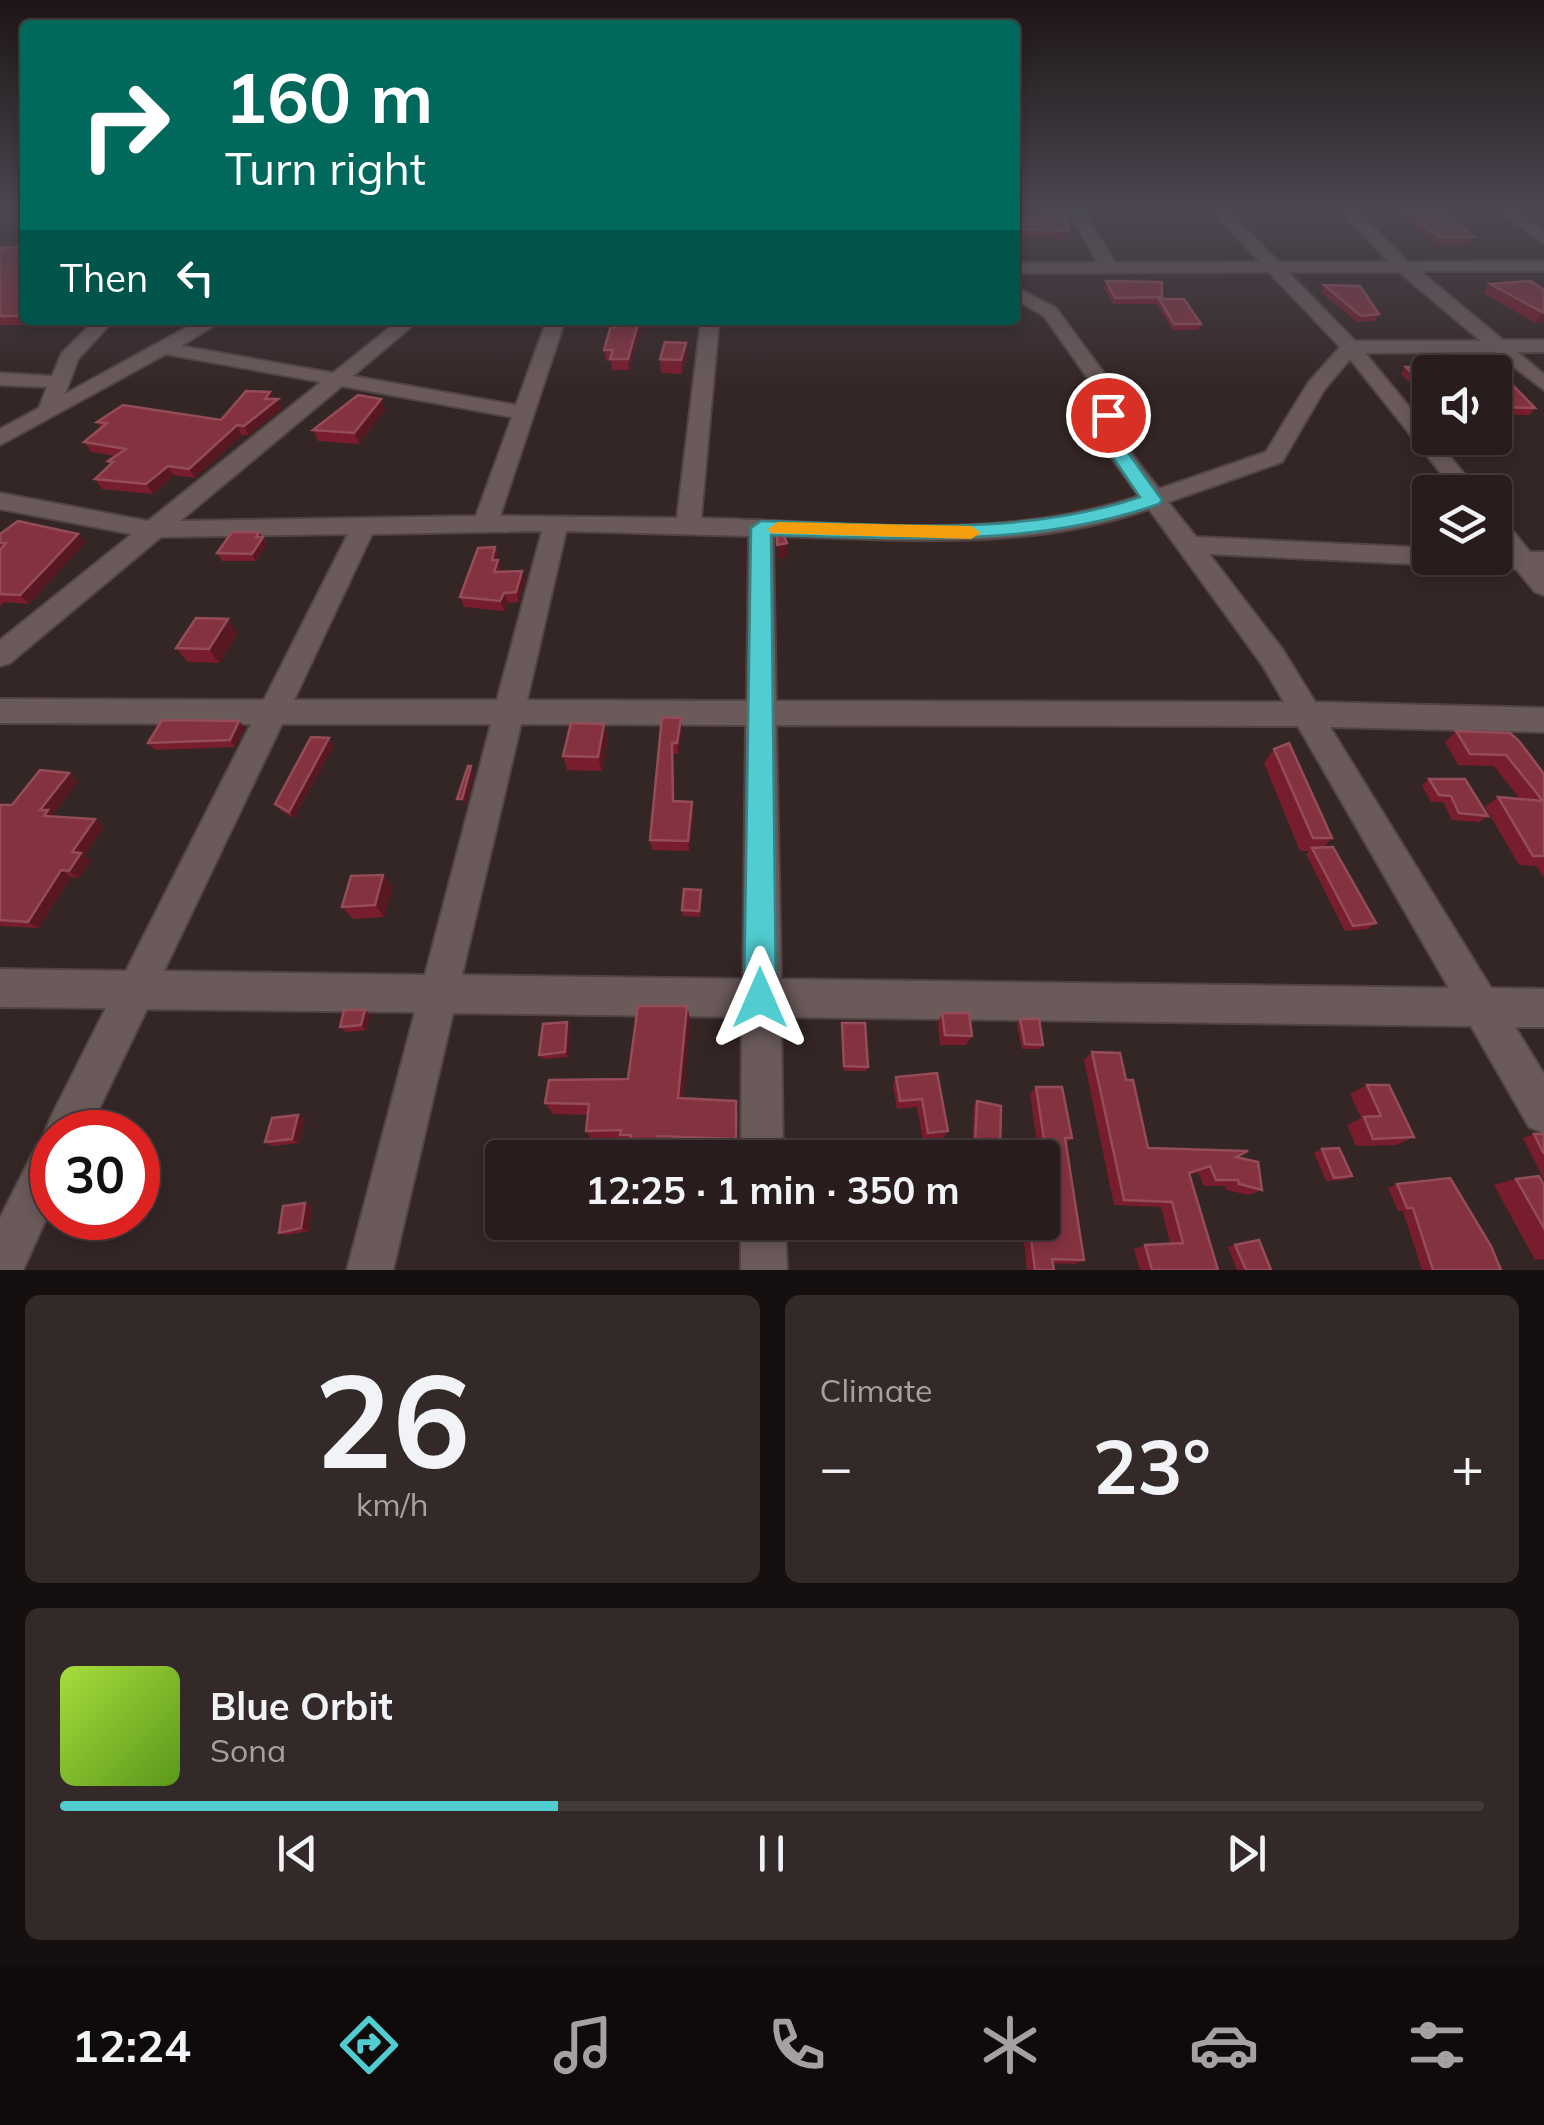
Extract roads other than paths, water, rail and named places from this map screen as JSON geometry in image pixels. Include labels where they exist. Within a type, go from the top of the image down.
[{"type":"street","points":[[1276,271],[1350,347],[1454,475]]},
{"type":"street","points":[[1409,271],[1544,384]]},
{"type":"street","points":[[1020,295],[1050,312],[1099,380],[1117,450],[1273,658],[1544,1112]]},
{"type":"street","points":[[49,410],[69,357],[100,325]]},
{"type":"street","points":[[0,438],[205,325]]},
{"type":"street","points":[[0,655],[404,325]]},
{"type":"street","points":[[484,524],[554,325]]},
{"type":"street","points":[[688,526],[709,325]]},
{"type":"street","points":[[0,501],[151,529],[556,522],[980,533],[1096,519],[1274,458],[1314,387],[1350,347],[1544,346]]},
{"type":"street","points":[[162,348],[524,413]]},
{"type":"street","points":[[0,378],[60,382]]},
{"type":"street","points":[[370,1270],[556,522]]},
{"type":"street","points":[[77,1110],[364,526]]},
{"type":"street","points":[[761,528],[762,1140]]},
{"type":"street","points":[[1512,542],[1534,562],[1544,586]]},
{"type":"street","points":[[1187,545],[1412,556]]},
{"type":"street","points":[[0,711],[1307,714],[1544,720]]},
{"type":"street","points":[[0,988],[1544,1008]]},
{"type":"street","points":[[0,1267],[30,1205]]},
{"type":"street","points":[[763,1240],[764,1270]]}]
